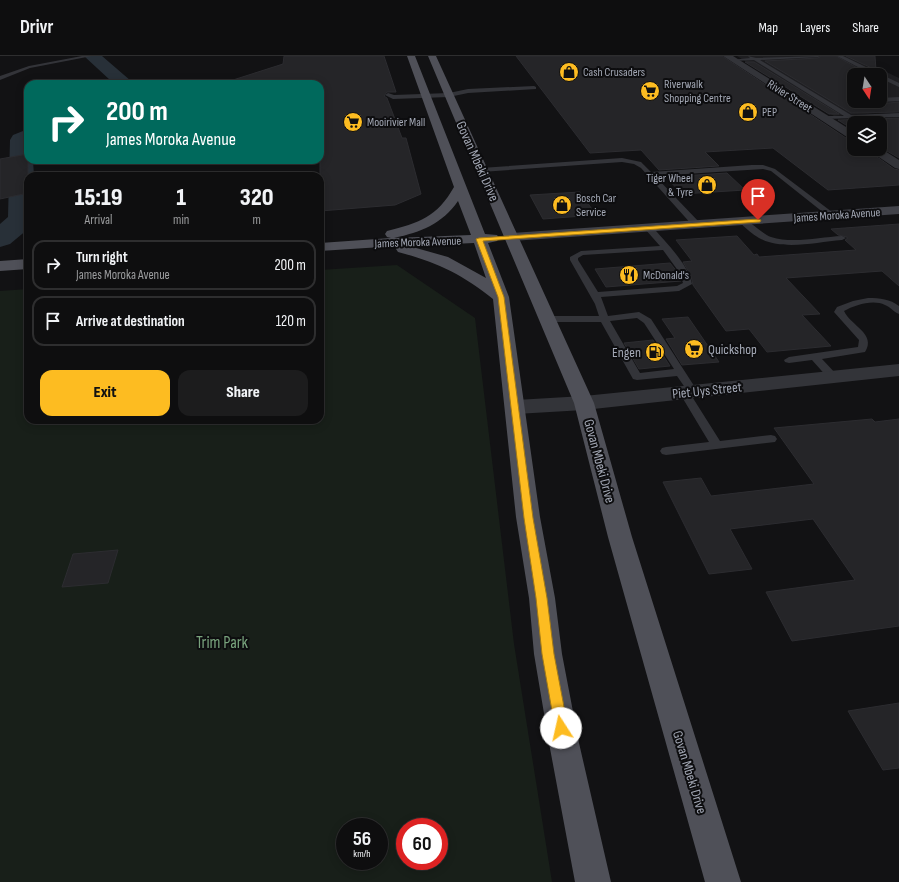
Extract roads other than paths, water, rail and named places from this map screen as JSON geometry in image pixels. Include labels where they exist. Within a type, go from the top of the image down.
[{"type":"main road","name":"Govan Mbeki Drive","points":[[411,56],[501,297],[516,407],[528,518],[542,598],[548,654],[593,882]]},
{"type":"main road","name":"Govan Mbeki Drive","points":[[432,56],[584,403],[620,537],[723,882]]},
{"type":"main road","points":[[336,246],[420,227],[437,217],[448,208],[453,202],[460,187]]},
{"type":"main road","name":"James Moroka Avenue","points":[[324,247],[512,237]]},
{"type":"main road","points":[[374,243],[410,250],[445,261],[480,280],[501,297]]},
{"type":"main road","points":[[0,266],[23,265]]},
{"type":"street","name":"Rivier Street","points":[[730,58],[809,105],[847,132]]},
{"type":"street","points":[[884,156],[899,165]]},
{"type":"street","name":"James Moroka Avenue","points":[[512,237],[899,210]]},
{"type":"street","name":"Piet Uys Street","points":[[516,407],[584,403],[899,370]]},
{"type":"lane","points":[[0,78],[29,67],[90,56]]},
{"type":"lane","points":[[730,58],[818,56]]},
{"type":"lane","points":[[839,56],[863,68]]},
{"type":"lane","points":[[752,57],[848,116]]},
{"type":"lane","points":[[887,80],[899,86]]},
{"type":"lane","points":[[425,93],[393,97],[388,95],[390,93],[425,93],[534,88]]},
{"type":"lane","points":[[794,88],[802,88]]},
{"type":"lane","points":[[887,100],[899,99]]},
{"type":"lane","points":[[821,105],[829,104]]},
{"type":"lane","points":[[874,116],[899,115]]},
{"type":"lane","points":[[825,118],[847,117]]},
{"type":"lane","points":[[481,170],[622,160],[639,163],[696,224]]},
{"type":"lane","points":[[650,174],[752,167],[769,168],[832,215]]},
{"type":"lane","points":[[744,221],[761,236],[774,241],[789,242],[842,238]]},
{"type":"lane","points":[[595,296],[678,288],[688,284],[684,272],[648,227]]},
{"type":"lane","points":[[664,248],[580,253],[574,257],[574,260],[600,304],[604,319],[637,377],[680,372]]},
{"type":"lane","points":[[789,360],[862,350],[864,346],[864,339],[839,312],[840,309],[850,304],[879,301],[888,302],[899,311]]},
{"type":"lane","points":[[547,319],[604,319],[639,315],[648,321],[680,372],[688,392],[717,445]]},
{"type":"lane","points":[[814,356],[833,377]]},
{"type":"lane","points":[[666,451],[771,439]]},
{"type":"waterway","points":[[92,56],[121,80]]},
{"type":"waterway","points":[[0,238],[22,220],[21,140],[24,138]]},
{"type":"place","name":"Cash Crusaders","points":[[569,72]]},
{"type":"place","name":"Riverwalk Shopping Centre","points":[[650,91]]},
{"type":"place","name":"PEP","points":[[748,112]]},
{"type":"place","name":"Mooirivier Mall","points":[[353,122]]},
{"type":"place","name":"Tiger Wheel & Tyre","points":[[707,185]]},
{"type":"place","name":"Bosch Car Service","points":[[562,205]]},
{"type":"place","name":"McDonald's","points":[[629,275]]},
{"type":"place","name":"Quickshop","points":[[694,349]]},
{"type":"place","name":"Engen","points":[[655,352]]},
{"type":"park label","name":"Trim Park","points":[[222,642]]}]
